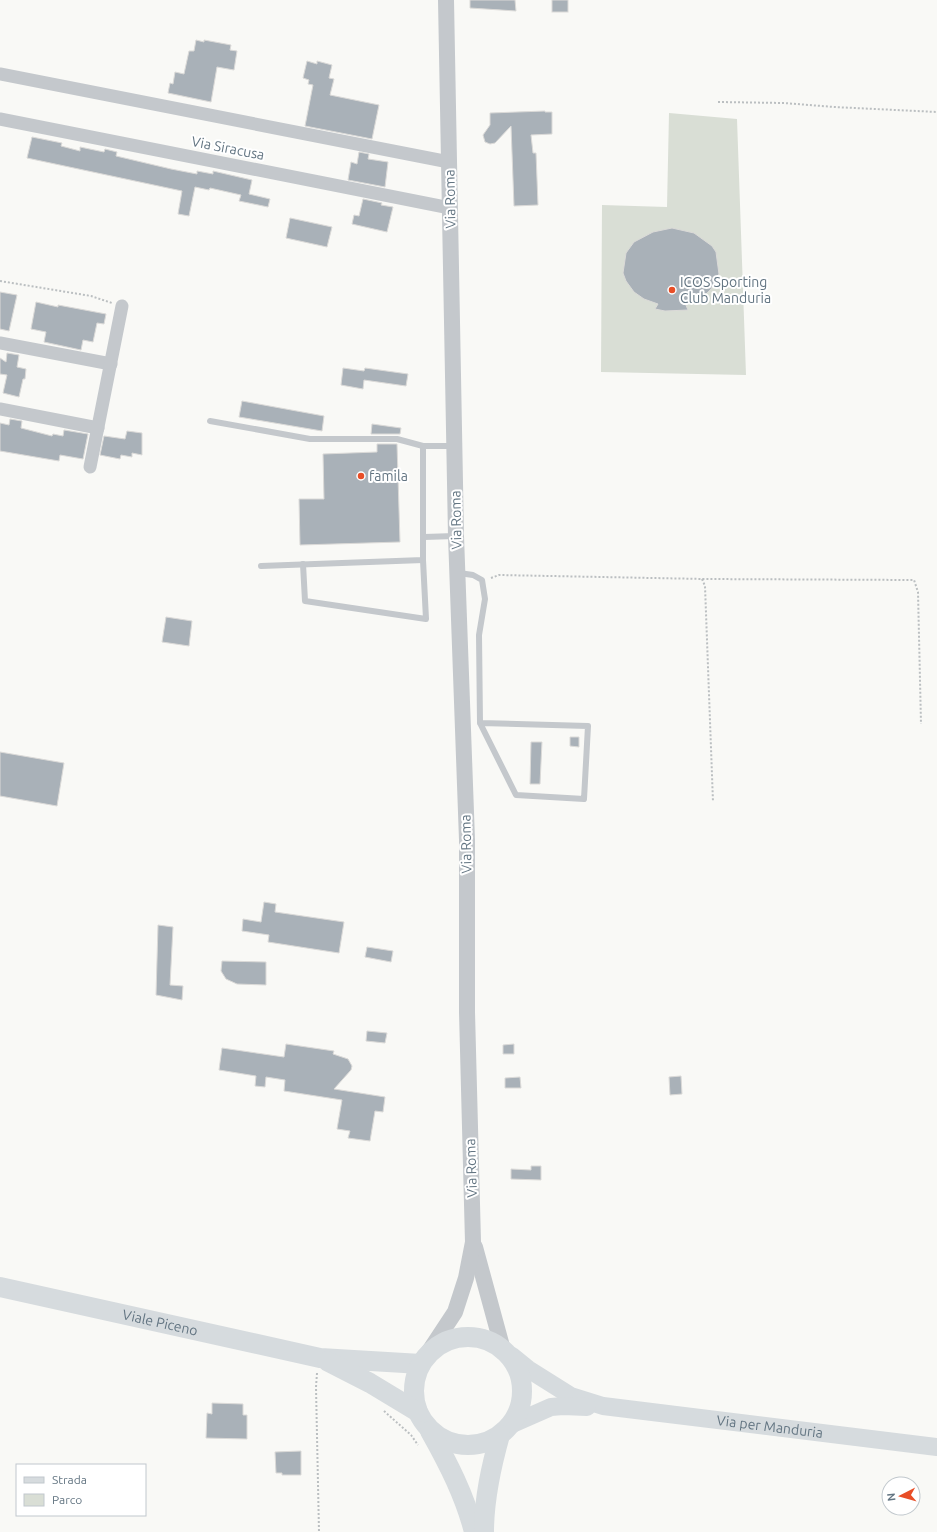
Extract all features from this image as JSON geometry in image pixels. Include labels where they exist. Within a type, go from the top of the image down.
[{"type":"main road","name":"Viale Piceno","points":[[0,1287],[320,1358],[425,1358]]},
{"type":"main road","points":[[474,1532],[470,1515],[450,1467],[423,1420],[414,1400],[416,1375],[425,1358],[439,1345],[452,1339],[465,1336],[492,1342],[508,1353],[519,1372],[522,1386],[522,1400],[517,1414],[505,1430],[490,1469],[484,1509],[484,1532]]},
{"type":"main road","name":"Via per Manduria","points":[[508,1353],[528,1369],[571,1396],[603,1406]]},
{"type":"main road","name":"Viale Piceno","points":[[320,1358],[370,1383],[423,1420]]},
{"type":"main road","name":"Via per Manduria","points":[[505,1430],[551,1408],[603,1406],[937,1447]]},
{"type":"main road","points":[[423,1420],[440,1438],[455,1444],[470,1445],[486,1442],[505,1430]]},
{"type":"street","name":"Via Roma","points":[[425,1358],[455,1312],[466,1278],[473,1242],[467,1012],[466,840],[456,536],[456,446],[444,0]]},
{"type":"street","points":[[0,74],[449,162]]},
{"type":"street","name":"Via Siracusa","points":[[0,119],[450,208]]},
{"type":"street","points":[[90,468],[122,306]]},
{"type":"street","points":[[0,343],[111,364]]},
{"type":"street","points":[[0,409],[98,428]]},
{"type":"street","name":"Via Roma","points":[[473,1242],[490,1305],[508,1353]]},
{"type":"lane","points":[[210,421],[310,439],[397,439],[423,446],[456,446]]},
{"type":"lane","points":[[304,564],[305,601],[426,619],[423,560],[423,446]]},
{"type":"lane","points":[[424,537],[456,536]]},
{"type":"lane","points":[[261,566],[423,560]]},
{"type":"lane","points":[[457,573],[473,575],[482,580],[485,598],[479,635],[480,723],[516,795],[584,799],[588,726],[480,723]]},
{"type":"path","points":[[718,102],[784,103],[937,112]]},
{"type":"path","points":[[0,281],[91,296],[122,306]]},
{"type":"path","points":[[482,580],[499,575],[702,579],[914,580],[918,592],[921,724]]},
{"type":"path","points":[[702,579],[705,586],[713,802]]},
{"type":"path","points":[[319,1532],[316,1387],[320,1358]]},
{"type":"path","points":[[381,1409],[411,1435],[420,1448]]},
{"type":"green space","name":"ICOS Sporting Club Manduria","points":[[669,113],[737,119],[746,375],[601,372],[602,205],[667,207]]},
{"type":"building","points":[[470,0],[515,0],[516,11],[470,8]]},
{"type":"building","points":[[552,0],[568,0],[568,12],[552,12]]},
{"type":"building","points":[[196,40],[231,45],[230,50],[237,51],[234,70],[217,67],[211,102],[168,93],[170,83],[173,84],[175,72],[184,74],[189,51],[194,51]]},
{"type":"building","points":[[307,61],[317,64],[317,61],[332,65],[329,78],[334,79],[330,95],[379,105],[372,139],[305,126],[313,85],[308,84],[309,80],[303,78]]},
{"type":"building","points":[[552,112],[552,134],[531,135],[533,153],[536,153],[538,205],[514,206],[511,126],[495,143],[490,144],[485,142],[483,135],[490,125],[490,113]]},
{"type":"building","points":[[32,137],[62,143],[61,146],[80,151],[80,147],[104,152],[105,149],[117,152],[116,156],[171,169],[197,174],[197,171],[213,174],[213,171],[252,180],[249,194],[270,199],[268,207],[239,201],[241,195],[210,188],[209,190],[195,187],[189,216],[178,214],[182,191],[27,158]]},
{"type":"building","points":[[359,152],[369,154],[368,159],[388,162],[385,187],[348,180],[351,162],[357,164]]},
{"type":"building","points":[[363,199],[393,207],[387,232],[352,224],[354,215],[359,216]]},
{"type":"building","points":[[290,218],[332,227],[327,247],[286,238]]},
{"type":"building","points":[[672,228],[694,233],[712,246],[716,252],[719,274],[711,289],[704,296],[685,303],[688,310],[665,311],[655,309],[658,304],[644,299],[634,292],[626,281],[623,273],[626,253],[634,242],[653,232]]},
{"type":"building","points":[[0,292],[17,295],[9,331],[0,329]]},
{"type":"building","points":[[36,302],[58,307],[58,305],[106,314],[104,324],[97,323],[93,342],[83,340],[81,350],[44,342],[46,332],[31,329]]},
{"type":"building","points":[[7,353],[19,355],[17,367],[26,369],[25,379],[23,379],[19,397],[3,393],[7,375],[0,374],[0,358],[6,362]]},
{"type":"building","points":[[343,368],[364,371],[365,368],[408,374],[406,386],[364,380],[363,389],[341,385]]},
{"type":"building","points":[[242,401],[324,416],[322,431],[239,417]]},
{"type":"building","points":[[10,419],[22,421],[21,428],[52,436],[53,434],[63,436],[64,430],[88,434],[83,459],[60,455],[59,461],[0,451],[0,423],[9,425]]},
{"type":"building","points":[[372,424],[401,428],[400,434],[371,434]]},
{"type":"building","points":[[127,431],[142,433],[142,455],[132,453],[132,457],[121,455],[120,459],[100,455],[104,436],[125,439]]},
{"type":"building","name":"famila","points":[[377,444],[397,444],[400,542],[300,545],[299,499],[324,499],[323,454],[377,452]]},
{"type":"building","points":[[166,617],[192,621],[189,646],[162,642]]},
{"type":"building","points":[[570,737],[579,737],[579,747],[570,746]]},
{"type":"building","points":[[531,742],[542,742],[540,784],[530,784]]},
{"type":"building","points":[[0,752],[64,763],[57,806],[0,796]]},
{"type":"building","points":[[264,902],[276,904],[275,912],[344,922],[339,953],[268,942],[269,935],[242,931],[243,919],[261,922]]},
{"type":"building","points":[[158,925],[173,927],[170,985],[183,986],[182,1000],[156,995]]},
{"type":"building","points":[[367,947],[393,951],[391,962],[365,957]]},
{"type":"building","points":[[222,961],[266,962],[266,985],[237,984],[226,979],[221,971]]},
{"type":"building","points":[[367,1031],[387,1033],[385,1043],[366,1041]]},
{"type":"building","points":[[286,1044],[334,1051],[333,1054],[348,1059],[352,1066],[351,1070],[334,1089],[385,1097],[383,1112],[375,1111],[370,1141],[348,1138],[350,1131],[337,1129],[342,1100],[284,1091],[285,1080],[266,1077],[265,1087],[255,1086],[256,1076],[219,1070],[222,1048],[284,1057]]},
{"type":"building","points":[[514,1044],[514,1054],[503,1054],[503,1045]]},
{"type":"building","points":[[681,1076],[682,1094],[670,1095],[669,1077]]},
{"type":"building","points":[[520,1077],[521,1088],[505,1088],[505,1078]]},
{"type":"building","points":[[531,1166],[541,1166],[541,1180],[511,1179],[511,1169],[531,1170]]},
{"type":"building","points":[[212,1403],[243,1404],[243,1415],[247,1415],[247,1439],[206,1438],[207,1413],[212,1414]]},
{"type":"building","points":[[301,1451],[301,1475],[282,1475],[282,1473],[276,1473],[275,1452]]},
{"type":"place","name":"ICOS Sporting Club Manduria","points":[[672,290]]},
{"type":"place","name":"famila","points":[[361,476]]}]
